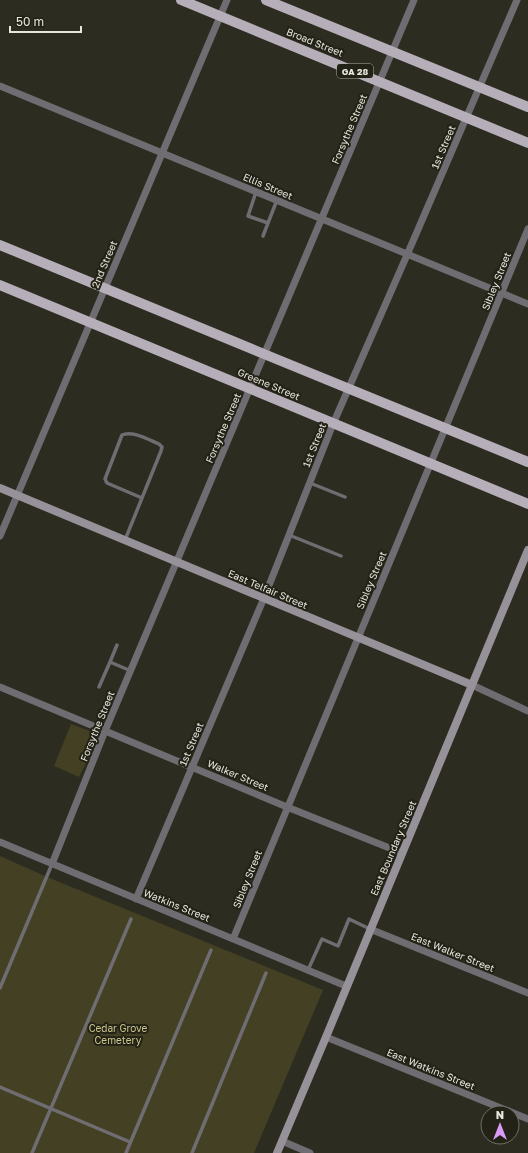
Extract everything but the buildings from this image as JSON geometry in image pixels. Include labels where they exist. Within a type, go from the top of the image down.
[{"type":"main road","name":"Broad Street","points":[[181,0],[528,143]]},
{"type":"main road","name":"Broad Street","points":[[266,0],[528,107]]},
{"type":"main road","points":[[0,245],[528,462]]},
{"type":"main road","name":"Greene Street","points":[[0,285],[528,504]]},
{"type":"main road","name":"East Telfair Street","points":[[0,488],[472,685]]},
{"type":"main road","name":"East Boundary Street","points":[[277,1153],[528,550]]},
{"type":"street","name":"2nd Street","points":[[0,536],[227,0]]},
{"type":"street","name":"Forsythe Street","points":[[52,864],[105,731],[178,562],[264,354],[414,0]]},
{"type":"street","name":"1st Street","points":[[136,899],[264,598],[334,424],[517,0]]},
{"type":"street","name":"Ellis Street","points":[[0,86],[528,304]]},
{"type":"street","name":"Sibley Street","points":[[233,939],[528,229]]},
{"type":"street","name":"East Telfair Street","points":[[472,685],[528,711]]},
{"type":"street","name":"Walker Street","points":[[0,687],[402,853]]},
{"type":"street","name":"Watkins Street","points":[[0,842],[346,986]]},
{"type":"street","name":"East Walker Street","points":[[370,929],[528,993]]},
{"type":"street","name":"East Watkins Street","points":[[326,1037],[528,1119]]},
{"type":"street","points":[[282,1141],[310,1153]]},
{"type":"lane","points":[[256,192],[248,216],[268,223]]},
{"type":"lane","points":[[263,236],[277,200]]},
{"type":"lane","points":[[126,540],[162,448],[159,444],[131,433],[126,433],[122,435],[105,479],[107,483],[142,498]]},
{"type":"lane","points":[[310,483],[345,497]]},
{"type":"lane","points":[[289,535],[341,556]]},
{"type":"lane","points":[[99,687],[117,645]]},
{"type":"lane","points":[[110,662],[131,671]]},
{"type":"lane","points":[[0,988],[52,864]]},
{"type":"lane","points":[[32,1153],[131,919]]},
{"type":"lane","points":[[308,970],[322,939],[338,946],[349,919],[370,929]]},
{"type":"lane","points":[[126,1153],[211,950]]},
{"type":"lane","points":[[192,1153],[266,973]]},
{"type":"lane","points":[[0,1087],[130,1142]]},
{"type":"green space","points":[[71,724],[92,732],[95,736],[95,741],[79,777],[54,766]]},
{"type":"green space","name":"Cedar Grove Cemetery","points":[[0,856],[47,877],[323,990],[254,1153],[0,1153]]}]
